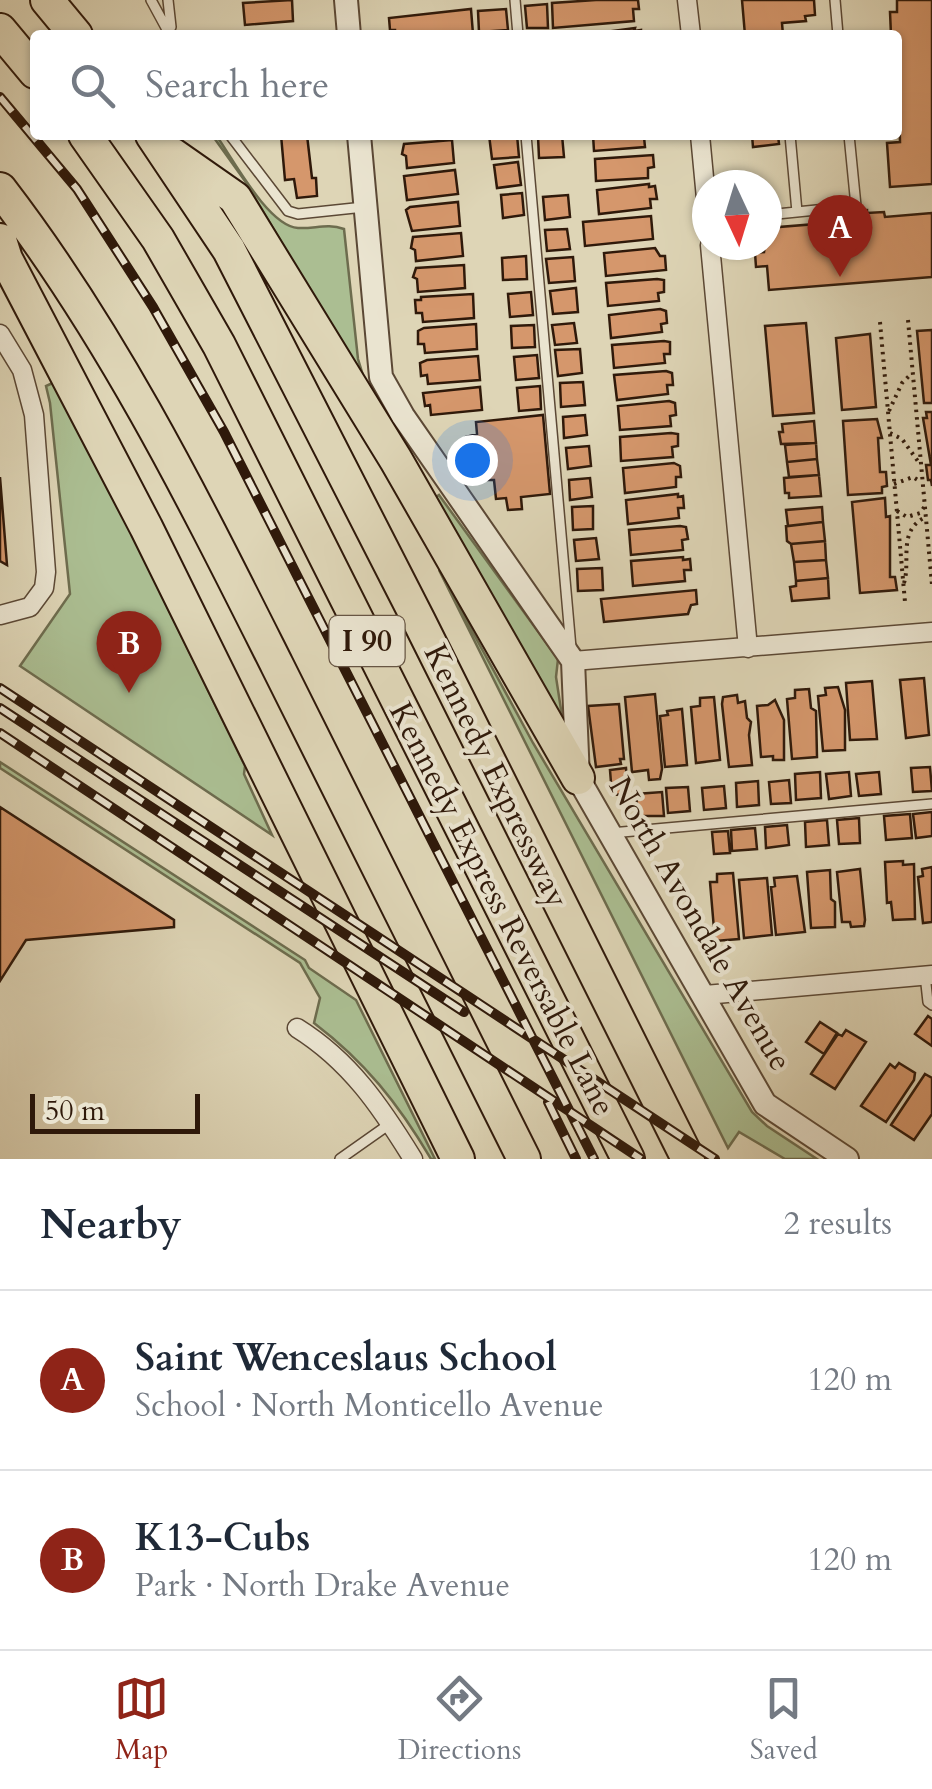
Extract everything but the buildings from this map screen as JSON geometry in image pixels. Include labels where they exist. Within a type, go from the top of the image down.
[{"type":"highway","points":[[47,0],[72,30]]},
{"type":"highway","points":[[0,30],[30,66]]},
{"type":"highway","name":"Kennedy Express Reversable Lane","points":[[89,140],[158,239],[219,344],[628,1159]]},
{"type":"highway","points":[[156,140],[235,198],[396,460],[578,778]]},
{"type":"highway","name":"Kennedy Expressway","points":[[156,140],[229,250],[688,1159]]},
{"type":"highway","name":"I 90","points":[[0,189],[60,268],[188,488],[524,1159]]},
{"type":"highway","points":[[0,240],[6,259],[154,544],[458,1159]]},
{"type":"street","points":[[346,0],[349,30]]},
{"type":"street","points":[[687,0],[690,30]]},
{"type":"street","points":[[359,140],[381,377],[403,416],[572,661],[932,632]]},
{"type":"street","points":[[700,140],[703,170]]},
{"type":"street","points":[[711,260],[748,648]]},
{"type":"street","points":[[0,334],[22,370],[34,415],[46,572],[44,588],[30,607],[0,615]]},
{"type":"street","name":"North Avondale Avenue","points":[[572,661],[578,778],[765,1104],[847,1159]]},
{"type":"street","points":[[705,995],[928,975]]},
{"type":"street","points":[[298,1028],[342,1059],[414,1159]]},
{"type":"lane","points":[[151,0],[168,30]]},
{"type":"lane","points":[[168,0],[171,30]]},
{"type":"lane","points":[[514,0],[517,30]]},
{"type":"lane","points":[[834,0],[837,30]]},
{"type":"lane","points":[[234,140],[288,211],[298,214],[366,207]]},
{"type":"lane","points":[[526,140],[572,661]]},
{"type":"lane","points":[[790,140],[796,212]]},
{"type":"lane","points":[[782,213],[856,206],[849,140]]},
{"type":"lane","points":[[609,833],[932,804]]},
{"type":"lane","points":[[928,975],[928,1002],[932,1005]]},
{"type":"lane","points":[[340,1159],[392,1124]]},
{"type":"path","points":[[908,320],[932,585]]},
{"type":"path","points":[[880,322],[904,602]]},
{"type":"path","points":[[888,413],[902,383],[912,373]]},
{"type":"path","points":[[890,433],[909,446],[921,466]]},
{"type":"path","points":[[894,484],[912,477],[923,483]]},
{"type":"path","points":[[897,511],[907,518],[925,506]]},
{"type":"path","points":[[903,585],[907,578],[907,541],[918,520],[926,517]]},
{"type":"green space","points":[[216,140],[275,216],[298,228],[344,229],[358,359],[366,385],[245,181]]},
{"type":"green space","points":[[57,381],[245,766],[244,774],[272,835],[20,666],[70,594],[46,386]]},
{"type":"green space","points":[[439,495],[558,659],[556,677],[562,716],[558,717],[433,499]]},
{"type":"green space","points":[[439,570],[533,743],[752,1112],[817,1159],[785,1159],[739,1132],[728,1148]]},
{"type":"green space","points":[[0,762],[305,960],[309,968],[356,1000],[435,1159],[431,1159],[379,1085],[314,1023],[320,998],[300,963],[0,768]]},
{"type":"railway","points":[[0,97],[30,133]]},
{"type":"railway","points":[[36,140],[77,189],[153,307],[224,432],[594,1159]]},
{"type":"railway","points":[[0,688],[715,1159]]},
{"type":"railway","points":[[0,708],[464,1012]]},
{"type":"railway","points":[[0,733],[641,1159]]},
{"type":"railway","points":[[548,1102],[576,1159]]},
{"type":"place","name":"Saint Wenceslaus School","points":[[840,277]]},
{"type":"place","name":"K13-Cubs","points":[[129,693]]}]
